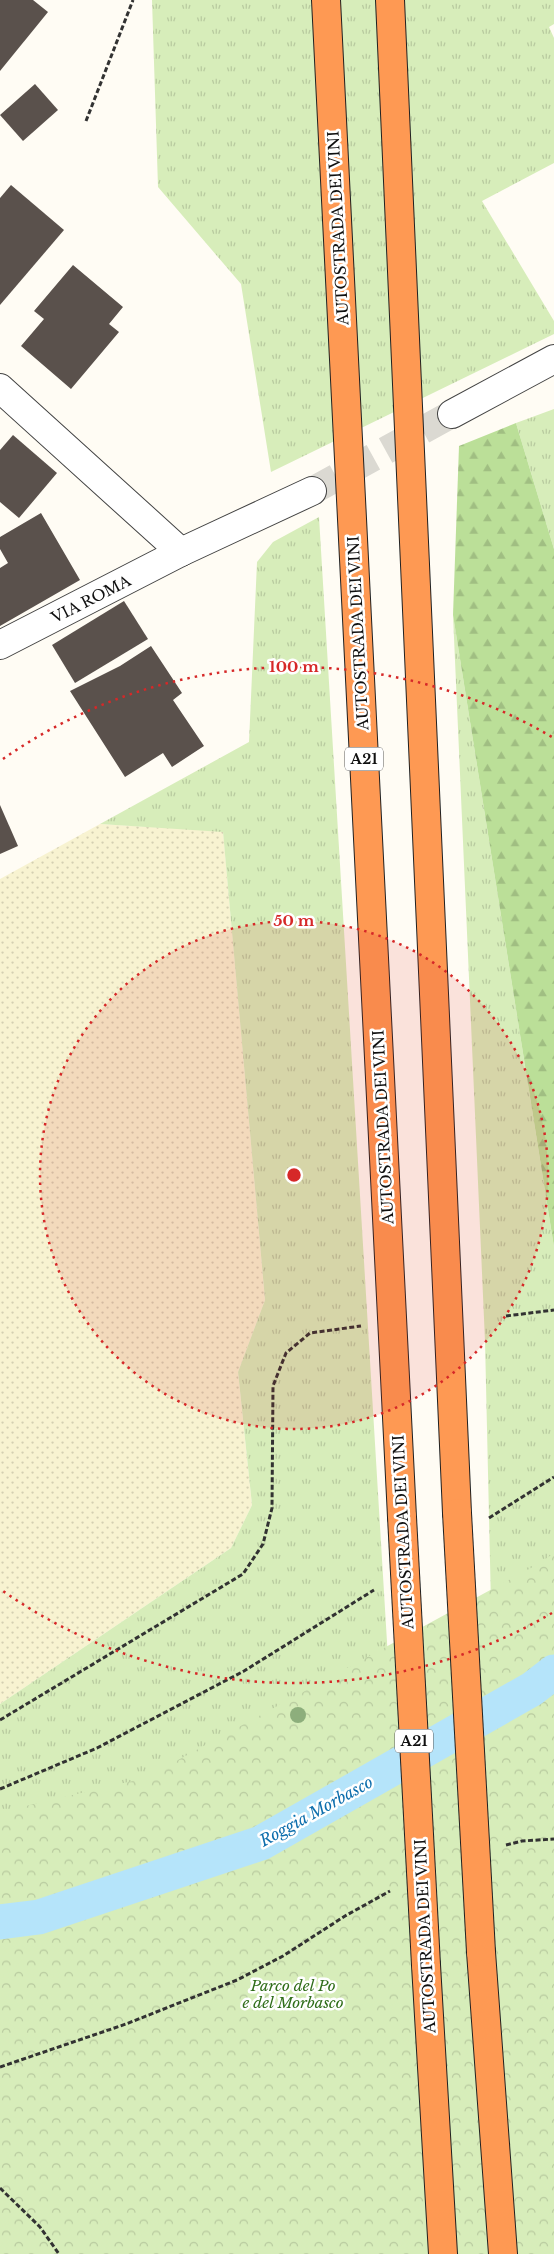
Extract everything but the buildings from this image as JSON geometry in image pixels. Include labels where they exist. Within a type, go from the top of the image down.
[{"type":"highway","name":"AUTOSTRADA DEI VINI","points":[[326,0],[402,1517],[443,2254]]},
{"type":"highway","points":[[390,0],[457,1513],[481,1952],[503,2254]]},
{"type":"street","points":[[452,414],[554,359]]},
{"type":"street","points":[[0,388],[181,552]]},
{"type":"street","name":"VIA ROMA","points":[[0,645],[181,552],[312,491]]},
{"type":"path","points":[[86,121],[134,0]]},
{"type":"path","points":[[506,1316],[554,1310]]},
{"type":"path","points":[[0,1720],[243,1574],[263,1544],[272,1508],[273,1386],[286,1353],[310,1333],[361,1326]]},
{"type":"path","points":[[488,1518],[554,1477]]},
{"type":"path","points":[[0,1789],[97,1748],[244,1671],[381,1585]]},
{"type":"path","points":[[503,1846],[522,1841],[554,1839]]},
{"type":"path","points":[[0,2067],[126,2024],[237,1980],[283,1956],[345,1916],[395,1888]]},
{"type":"path","points":[[0,2188],[40,2227],[59,2254]]},
{"type":"shaded area","points":[[100,824],[223,831],[265,1300],[238,1372],[252,1505],[231,1548],[0,1704],[0,879]]},
{"type":"green space","points":[[152,0],[554,0],[554,24],[549,27],[554,38],[554,163],[482,201],[554,321],[554,334],[271,472],[241,284],[158,187]]},
{"type":"green space","points":[[554,409],[554,549],[516,423]]},
{"type":"green space","points":[[516,423],[554,549],[554,1247],[453,615],[459,446]]},
{"type":"green space","points":[[319,517],[424,2254],[0,2254],[0,1704],[231,1548],[252,1505],[238,1372],[265,1300],[223,832],[100,824],[249,742],[257,562],[273,542]]},
{"type":"green space","points":[[453,615],[554,1247],[554,2254],[496,1825],[485,1341]]},
{"type":"green space","name":"Parco del Po e del Morbasco","points":[[554,1553],[554,2254],[0,2254],[0,1812],[145,1778],[540,1563]]},
{"type":"waterway","name":"Roggia Morbasco","points":[[0,1922],[39,1917],[261,1843],[532,1689],[554,1672]]},
{"type":"tunnel","points":[[312,491],[452,414]]}]
